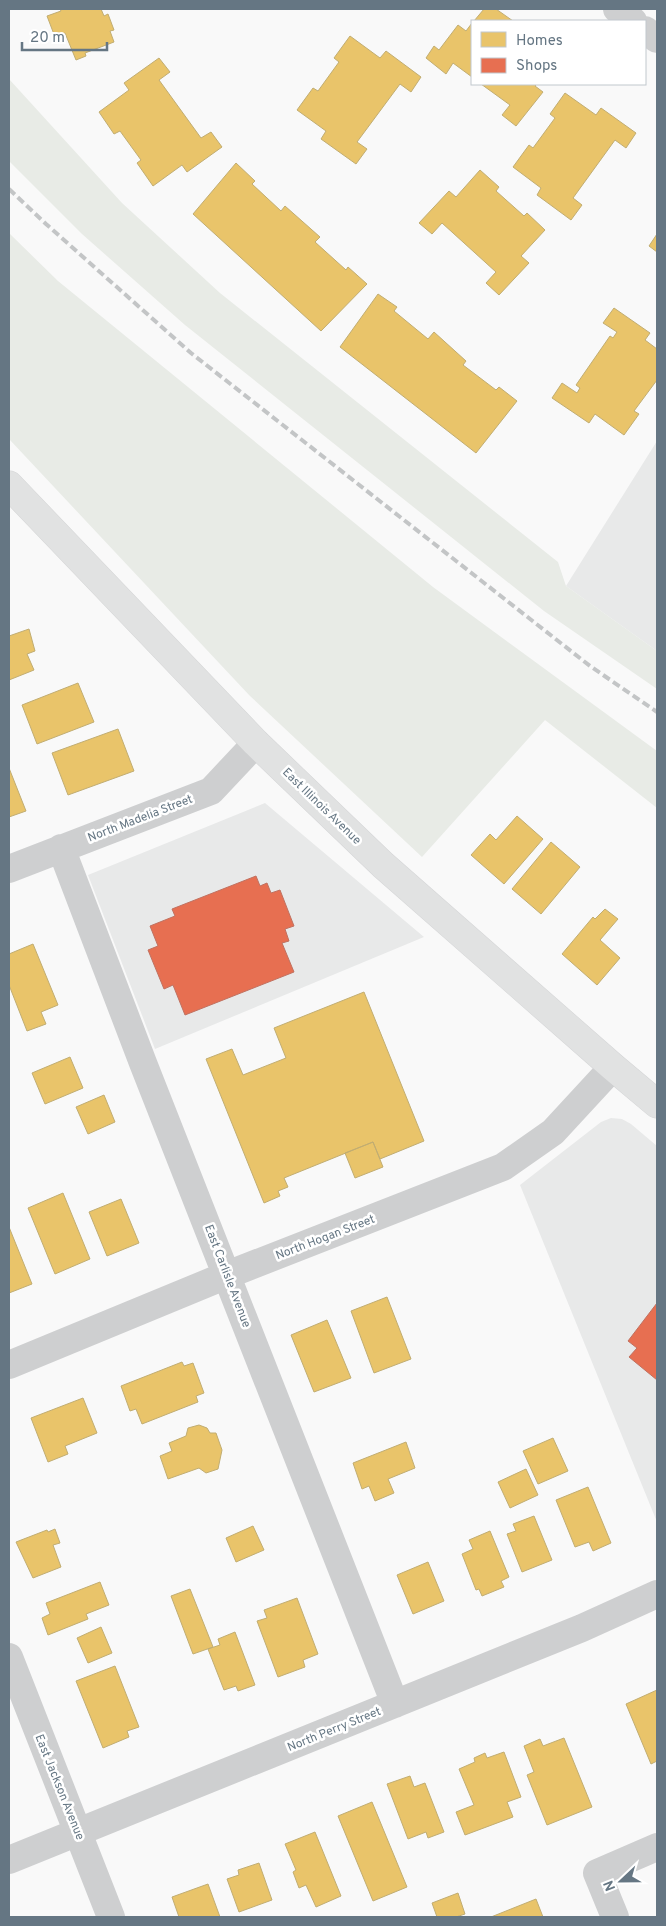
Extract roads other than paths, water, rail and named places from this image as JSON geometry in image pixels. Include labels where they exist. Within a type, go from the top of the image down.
[{"type":"main road","name":"East Illinois Avenue","points":[[9,485],[256,743],[383,865],[657,1104]]},
{"type":"street","points":[[616,9],[632,20]]},
{"type":"street","points":[[646,31],[657,39]]},
{"type":"street","name":"North Madelia Street","points":[[9,869],[211,791],[256,743]]},
{"type":"street","name":"East Carlisle Avenue","points":[[61,848],[395,1704]]},
{"type":"street","name":"North Hogan Street","points":[[9,1365],[227,1275],[503,1167],[553,1132],[613,1067]]},
{"type":"street","name":"North Perry Street","points":[[9,1860],[582,1628],[657,1594]]},
{"type":"street","name":"East Jackson Avenue","points":[[9,1657],[111,1917]]},
{"type":"street","points":[[615,1917],[597,1873],[657,1847]]},
{"type":"railway","points":[[9,189],[191,353],[590,666],[657,712]]}]
